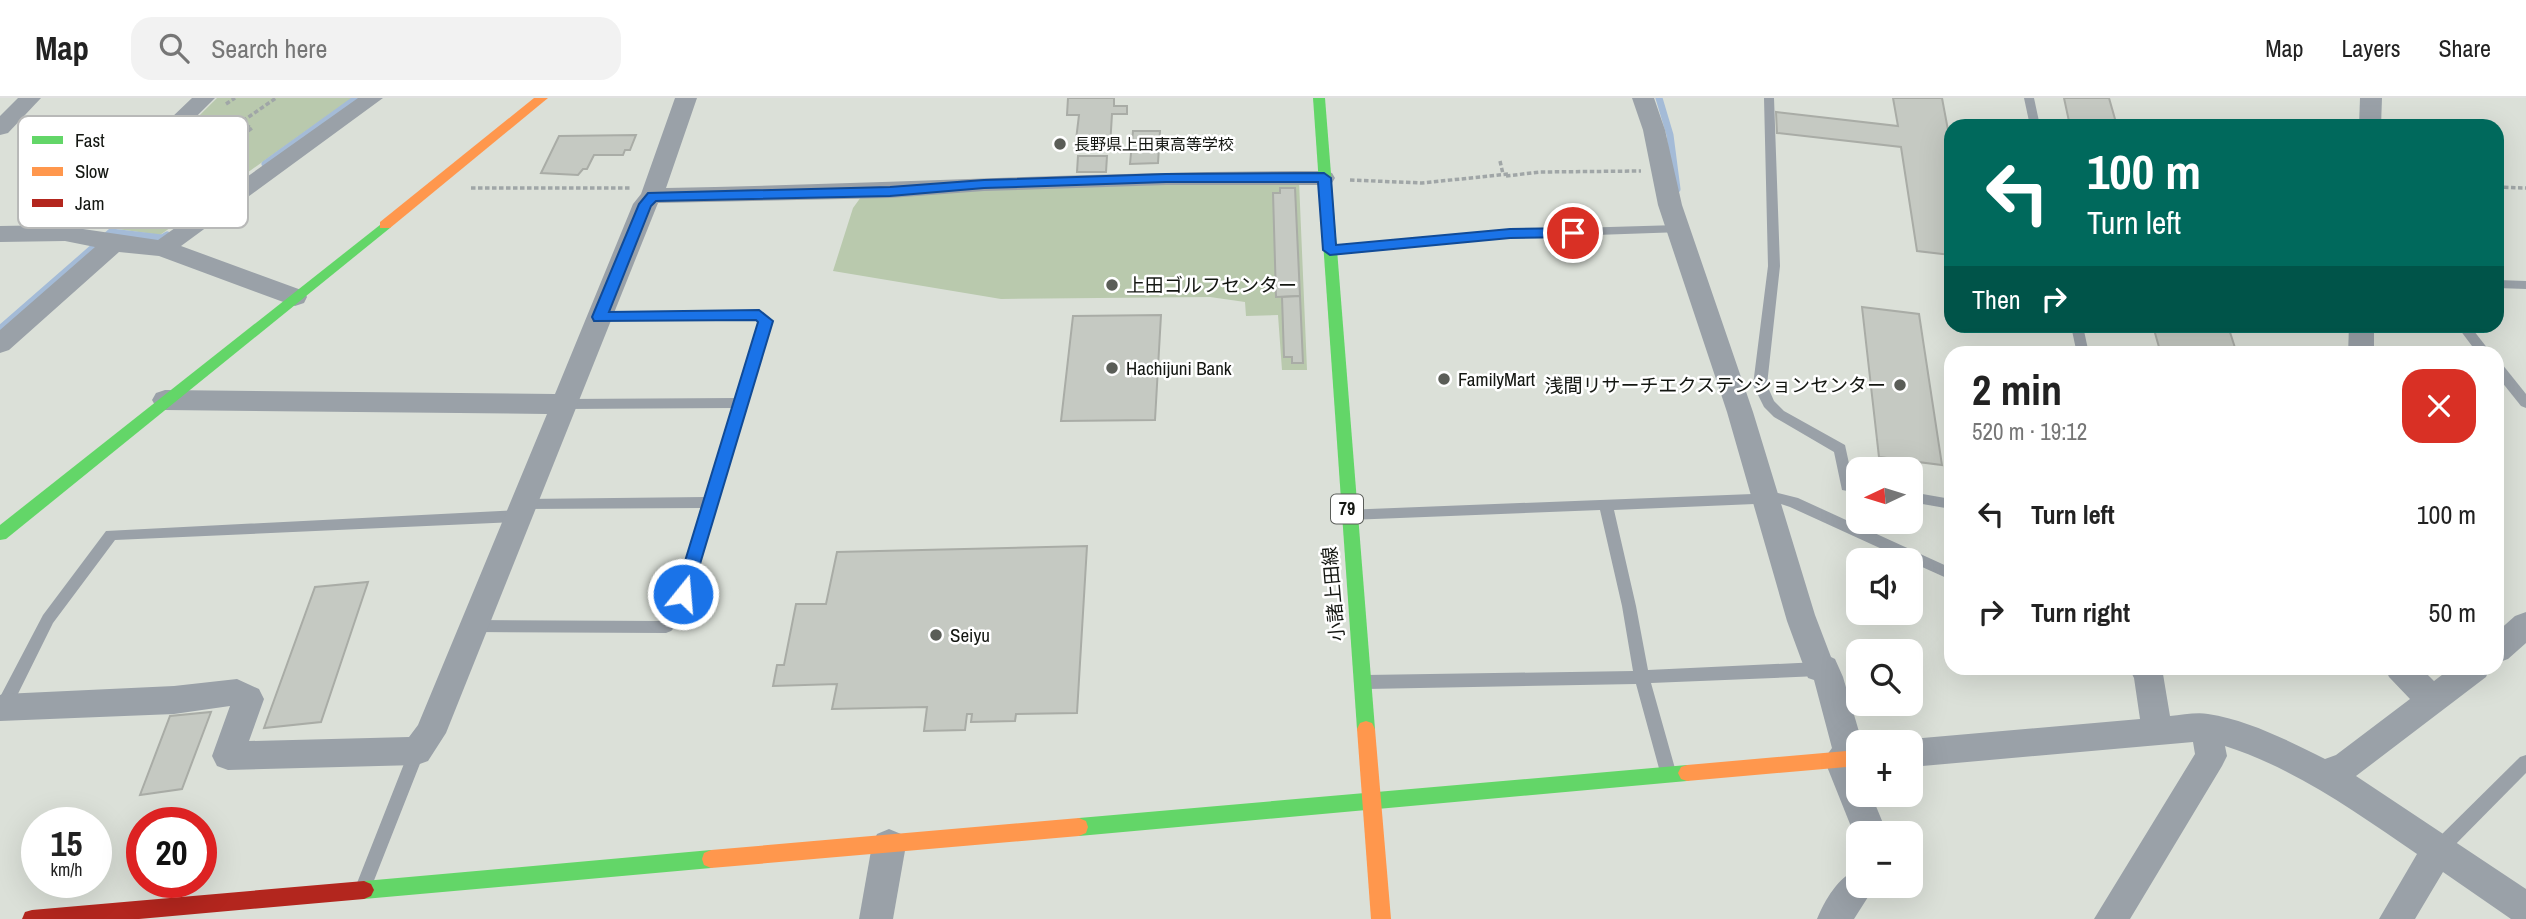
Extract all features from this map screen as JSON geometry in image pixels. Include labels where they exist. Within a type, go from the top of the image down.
[{"type":"street","points":[[0,128],[30,98]]},
{"type":"street","points":[[248,186],[372,98]]},
{"type":"street","points":[[0,534],[542,98]]},
{"type":"street","points":[[2,710],[173,701],[237,692],[248,699],[228,756],[417,751],[430,733],[645,204],[653,191],[686,98]]},
{"type":"street","name":"小諸上田線","points":[[1319,98],[1348,514],[1381,919]]},
{"type":"street","points":[[1643,98],[1678,229],[1773,498],[1782,554],[1819,669],[1824,668],[1828,677],[1846,743]]},
{"type":"street","points":[[2370,119],[2371,98]]},
{"type":"street","points":[[653,191],[890,191],[984,184],[1166,178],[1324,179]]},
{"type":"street","points":[[65,233],[70,228]]},
{"type":"street","points":[[162,247],[189,228]]},
{"type":"street","points":[[0,234],[65,233],[114,243],[162,247],[295,298]]},
{"type":"street","points":[[0,344],[114,243]]},
{"type":"street","points":[[165,400],[564,404]]},
{"type":"street","points":[[2504,644],[2526,625]]},
{"type":"street","points":[[2148,675],[2157,731]]},
{"type":"street","points":[[2407,675],[2433,701]]},
{"type":"street","points":[[2323,774],[2347,765],[2466,675]]},
{"type":"street","points":[[2111,919],[2211,756],[2206,727]]},
{"type":"street","points":[[1923,752],[2206,727],[2237,734],[2323,774],[2526,909]]},
{"type":"street","points":[[32,919],[119,915],[1846,758]]},
{"type":"street","points":[[876,919],[889,845]]},
{"type":"street","points":[[2396,919],[2437,850]]},
{"type":"street","points":[[1834,919],[1849,898]]},
{"type":"lane","points":[[1769,98],[1774,266],[1760,385],[1769,404],[1779,414],[1840,449],[1846,481]]},
{"type":"lane","points":[[2029,98],[2034,119]]},
{"type":"lane","points":[[1330,250],[1510,234],[1678,229]]},
{"type":"lane","points":[[2504,284],[2526,285]]},
{"type":"lane","points":[[473,626],[666,627],[676,617],[766,321],[759,315],[599,317]]},
{"type":"lane","points":[[2504,376],[2526,403]]},
{"type":"lane","points":[[564,404],[740,403]]},
{"type":"lane","points":[[1348,514],[1773,498],[1944,571]]},
{"type":"lane","points":[[1923,499],[1944,502]]},
{"type":"lane","points":[[2,710],[48,619],[111,536],[520,510],[711,502]]},
{"type":"lane","points":[[1606,506],[1642,677],[1669,774]]},
{"type":"lane","points":[[1362,682],[1642,677],[1819,669]]},
{"type":"lane","points":[[362,892],[417,751]]},
{"type":"lane","points":[[2437,850],[2526,762]]},
{"type":"path","points":[[263,98],[276,99]]},
{"type":"path","points":[[248,118],[276,99]]},
{"type":"path","points":[[1500,161],[1506,175]]},
{"type":"path","points":[[1324,179],[1422,183],[1549,170],[1606,174],[1662,169]]},
{"type":"path","points":[[437,183],[451,189],[519,185],[564,190],[653,191]]},
{"type":"path","points":[[2504,187],[2526,188]]},
{"type":"green space","points":[[217,98],[352,98],[248,172],[248,116],[199,116]]},
{"type":"green space","name":"上田ゴルフセンター","points":[[1299,181],[1307,370],[1282,370],[1278,315],[1246,316],[1245,302],[1210,297],[1001,299],[833,271],[853,208],[861,197],[971,190]]},
{"type":"green space","points":[[110,228],[170,228],[160,235]]},
{"type":"building","points":[[1068,98],[1114,98],[1114,106],[1127,106],[1127,114],[1112,114],[1110,147],[1075,148],[1079,115],[1067,115]]},
{"type":"building","points":[[1893,98],[1942,98],[1946,119],[1944,254],[1917,251],[1901,147],[1777,133],[1776,112],[1898,126]]},
{"type":"building","points":[[2064,98],[2109,98],[2115,119],[2068,119]]},
{"type":"building","points":[[1133,131],[1160,131],[1158,163],[1130,164]]},
{"type":"building","points":[[636,135],[630,150],[625,150],[623,155],[594,155],[587,169],[583,169],[578,175],[541,173],[559,136]]},
{"type":"building","points":[[1078,156],[1107,156],[1106,172],[1077,172]]},
{"type":"building","points":[[1280,188],[1295,188],[1300,296],[1276,297],[1273,193],[1280,193]]},
{"type":"building","points":[[1300,296],[1303,363],[1292,363],[1292,357],[1284,357],[1282,297]]},
{"type":"building","name":"浅間リサーチエクステンションセンター","points":[[1862,307],[1919,314],[1942,465],[1923,463],[1923,457],[1879,457]]},
{"type":"building","name":"Hachijuni Bank","points":[[1161,315],[1155,420],[1061,421],[1073,316]]},
{"type":"building","points":[[2155,333],[2230,333],[2234,346],[2159,346]]},
{"type":"building","name":"Seiyu","points":[[1087,546],[1077,713],[1016,714],[1015,721],[971,722],[972,714],[967,714],[965,730],[924,731],[927,707],[832,709],[837,684],[773,686],[777,665],[784,665],[796,604],[826,604],[837,552]]},
{"type":"building","points":[[368,582],[321,722],[264,728],[315,587]]},
{"type":"building","points":[[211,712],[182,789],[140,795],[170,716]]},
{"type":"waterway","points":[[265,164],[357,98]]},
{"type":"waterway","points":[[1659,98],[1670,135],[1677,189]]},
{"type":"waterway","points":[[0,329],[111,232],[162,238],[167,235]]},
{"type":"traffic: fast","points":[[1319,98],[1366,729]]},
{"type":"traffic: fast","points":[[0,534],[385,225]]},
{"type":"traffic: fast","points":[[1079,827],[1687,773]]},
{"type":"traffic: fast","points":[[364,890],[711,859]]},
{"type":"traffic: slow","points":[[385,225],[542,98]]},
{"type":"traffic: slow","points":[[1366,729],[1381,919]]},
{"type":"traffic: slow","points":[[1687,773],[1846,759]]},
{"type":"traffic: slow","points":[[711,859],[1079,827]]},
{"type":"traffic: jam","points":[[32,919],[364,890]]},
{"type":"place","name":"長野県上田東高等学校","points":[[1060,144]]},
{"type":"place","name":"上田ゴルフセンター","points":[[1112,285]]},
{"type":"place","name":"Hachijuni Bank","points":[[1112,368]]},
{"type":"place","name":"FamilyMart","points":[[1444,379]]},
{"type":"place","name":"浅間リサーチエクステンションセンター","points":[[1900,385]]},
{"type":"place","name":"Seiyu","points":[[936,635]]},
{"type":"route","points":[[683,594],[766,321],[759,315],[599,317],[645,204],[652,196],[890,191],[1044,181],[1324,178],[1330,250],[1510,234],[1573,233]]}]
